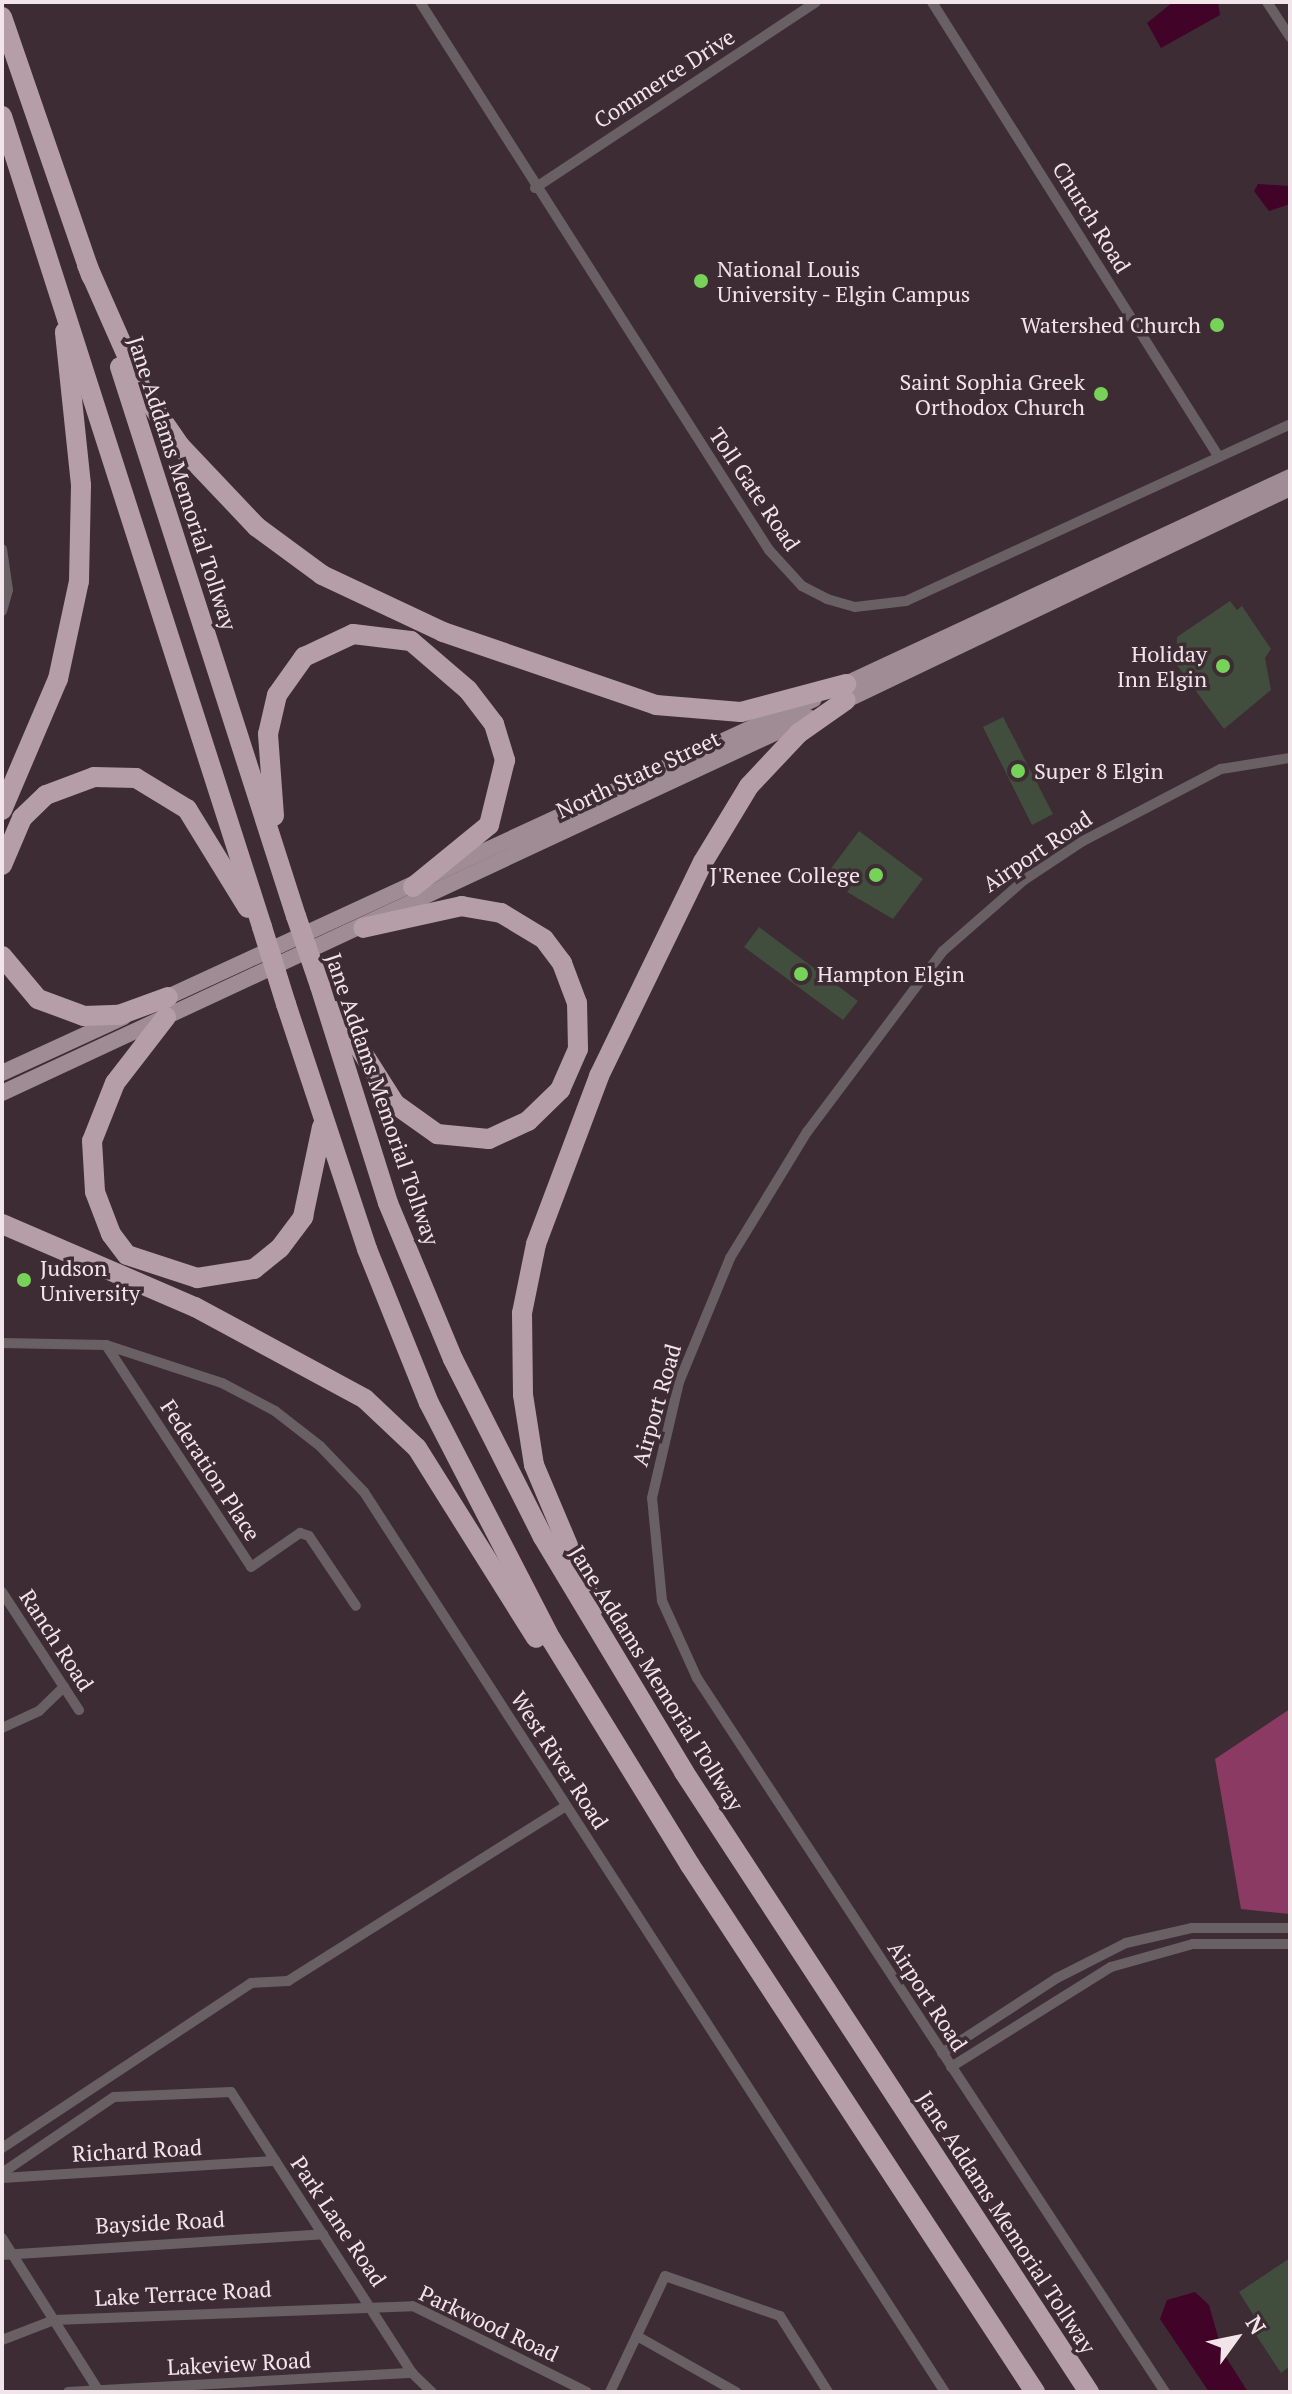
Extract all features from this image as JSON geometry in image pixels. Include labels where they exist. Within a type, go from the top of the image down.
[{"type":"highway","name":"Jane Addams Memorial Tollway","points":[[2,17],[87,265],[388,1203],[453,1359],[612,1656],[1089,2392]]},
{"type":"highway","points":[[2,116],[323,1119],[429,1403],[551,1639],[650,1803],[1035,2392]]},
{"type":"highway","points":[[87,265],[144,394],[180,446],[257,527],[322,575],[443,632],[656,705],[741,712],[846,692]]},
{"type":"highway","points":[[2,810],[58,679],[79,581],[81,485],[60,292]]},
{"type":"highway","points":[[279,860],[268,734],[277,695],[304,657],[329,643],[353,634],[390,634],[441,661],[468,690],[494,724],[505,760],[489,825],[413,887]]},
{"type":"highway","points":[[612,1656],[534,1465],[523,1395],[522,1313],[536,1244],[599,1076],[703,862],[749,786],[799,733],[846,692]]},
{"type":"highway","points":[[2,865],[22,818],[46,795],[94,777],[136,778],[187,809],[262,927]]},
{"type":"highway","points":[[320,986],[395,1104],[437,1134],[489,1139],[528,1121],[560,1090],[578,1049],[577,1003],[544,939],[501,913],[462,906],[363,928]]},
{"type":"highway","points":[[2,956],[26,990],[84,1016],[119,1015],[167,1007]]},
{"type":"highway","points":[[167,1007],[115,1083],[92,1141],[95,1192],[111,1234],[127,1255],[212,1279],[245,1274],[266,1261],[292,1235],[309,1201],[323,1119]]},
{"type":"highway","points":[[2,1224],[195,1307],[365,1399],[417,1448],[584,1717],[650,1803]]},
{"type":"main road","name":"North State Street","points":[[2,1073],[363,928],[1290,477]]},
{"type":"main road","name":"North State Street","points":[[2,1093],[167,1007],[413,887],[1290,488]]},
{"type":"street","name":"Toll Gate Road","points":[[420,2],[535,188],[769,550],[802,586],[827,599],[855,607],[906,601],[1217,454],[1290,424]]},
{"type":"street","name":"Commerce Drive","points":[[535,188],[816,2]]},
{"type":"street","name":"Church Road","points":[[932,2],[1217,454]]},
{"type":"street","points":[[1267,2],[1290,37]]},
{"type":"street","points":[[2,549],[8,590],[2,611]]},
{"type":"street","name":"Airport Road","points":[[1165,2392],[951,2067],[672,1631],[651,1532],[662,1444],[705,1313],[769,1188],[943,951],[1024,880],[1083,841],[1221,769],[1290,758]]},
{"type":"street","name":"West River Road","points":[[2,1343],[106,1345],[222,1383],[275,1411],[320,1446],[364,1492],[945,2392]]},
{"type":"street","name":"Federation Place","points":[[106,1345],[251,1567],[300,1533],[309,1536],[356,1606]]},
{"type":"street","name":"Ranch Road","points":[[2,1592],[79,1710]]},
{"type":"street","points":[[2,1728],[39,1711],[64,1687]]},
{"type":"street","points":[[2,2148],[251,1983],[288,1981],[566,1806]]},
{"type":"street","points":[[942,2053],[1089,1960],[1178,1930],[1290,1928]]},
{"type":"street","points":[[1178,1930],[1181,1946]]},
{"type":"street","points":[[951,2067],[1111,1967],[1181,1946],[1290,1944]]},
{"type":"street","name":"Park Lane Road","points":[[2,2175],[114,2097],[231,2092],[371,2304],[412,2373],[432,2392]]},
{"type":"street","name":"Richard Road","points":[[2,2175],[275,2161]]},
{"type":"street","name":"Bayside Road","points":[[6,2253],[323,2234]]},
{"type":"street","points":[[2,2238],[6,2253],[97,2388]]},
{"type":"street","points":[[610,2392],[665,2276],[780,2316],[828,2392]]},
{"type":"street","name":"Lake Terrace Road","points":[[2,2340],[54,2320],[371,2304]]},
{"type":"street","name":"Parkwood Road","points":[[371,2304],[413,2306],[587,2392]]},
{"type":"street","points":[[637,2336],[736,2392]]},
{"type":"street","name":"Lakeview Road","points":[[68,2392],[412,2373]]},
{"type":"shaded area","points":[[1173,2],[1218,2],[1220,15],[1161,48],[1147,23]]},
{"type":"shaded area","points":[[1258,184],[1290,186],[1290,204],[1269,211],[1254,191]]},
{"type":"shaded area","points":[[1290,1709],[1290,1914],[1241,1909],[1215,1759]]},
{"type":"shaded area","points":[[1195,2292],[1209,2305],[1222,2351],[1248,2392],[1209,2392],[1160,2319],[1167,2300]]},
{"type":"building","name":"Holiday Inn Elgin","points":[[1230,601],[1237,610],[1242,606],[1271,649],[1265,658],[1271,690],[1224,729],[1176,664],[1177,637]]},
{"type":"building","name":"Super 8 Elgin","points":[[1003,717],[1053,814],[1032,825],[983,727]]},
{"type":"building","name":"J'Renee College","points":[[859,831],[923,879],[893,919],[847,892],[850,888],[829,871]]},
{"type":"building","name":"Hampton Elgin","points":[[759,927],[858,1001],[843,1020],[744,947]]},
{"type":"building","points":[[1290,2258],[1290,2366],[1281,2373],[1254,2332],[1261,2327],[1239,2292]]},
{"type":"place","name":"National Louis University - Elgin Campus","points":[[701,281]]},
{"type":"place","name":"Watershed Church","points":[[1217,325]]},
{"type":"place","name":"Saint Sophia Greek Orthodox Church","points":[[1101,394]]},
{"type":"place","name":"Holiday Inn Elgin","points":[[1223,666]]},
{"type":"place","name":"Super 8 Elgin","points":[[1018,771]]},
{"type":"place","name":"J'Renee College","points":[[876,875]]},
{"type":"place","name":"Hampton Elgin","points":[[801,974]]},
{"type":"place","name":"Judson University","points":[[24,1280]]}]
